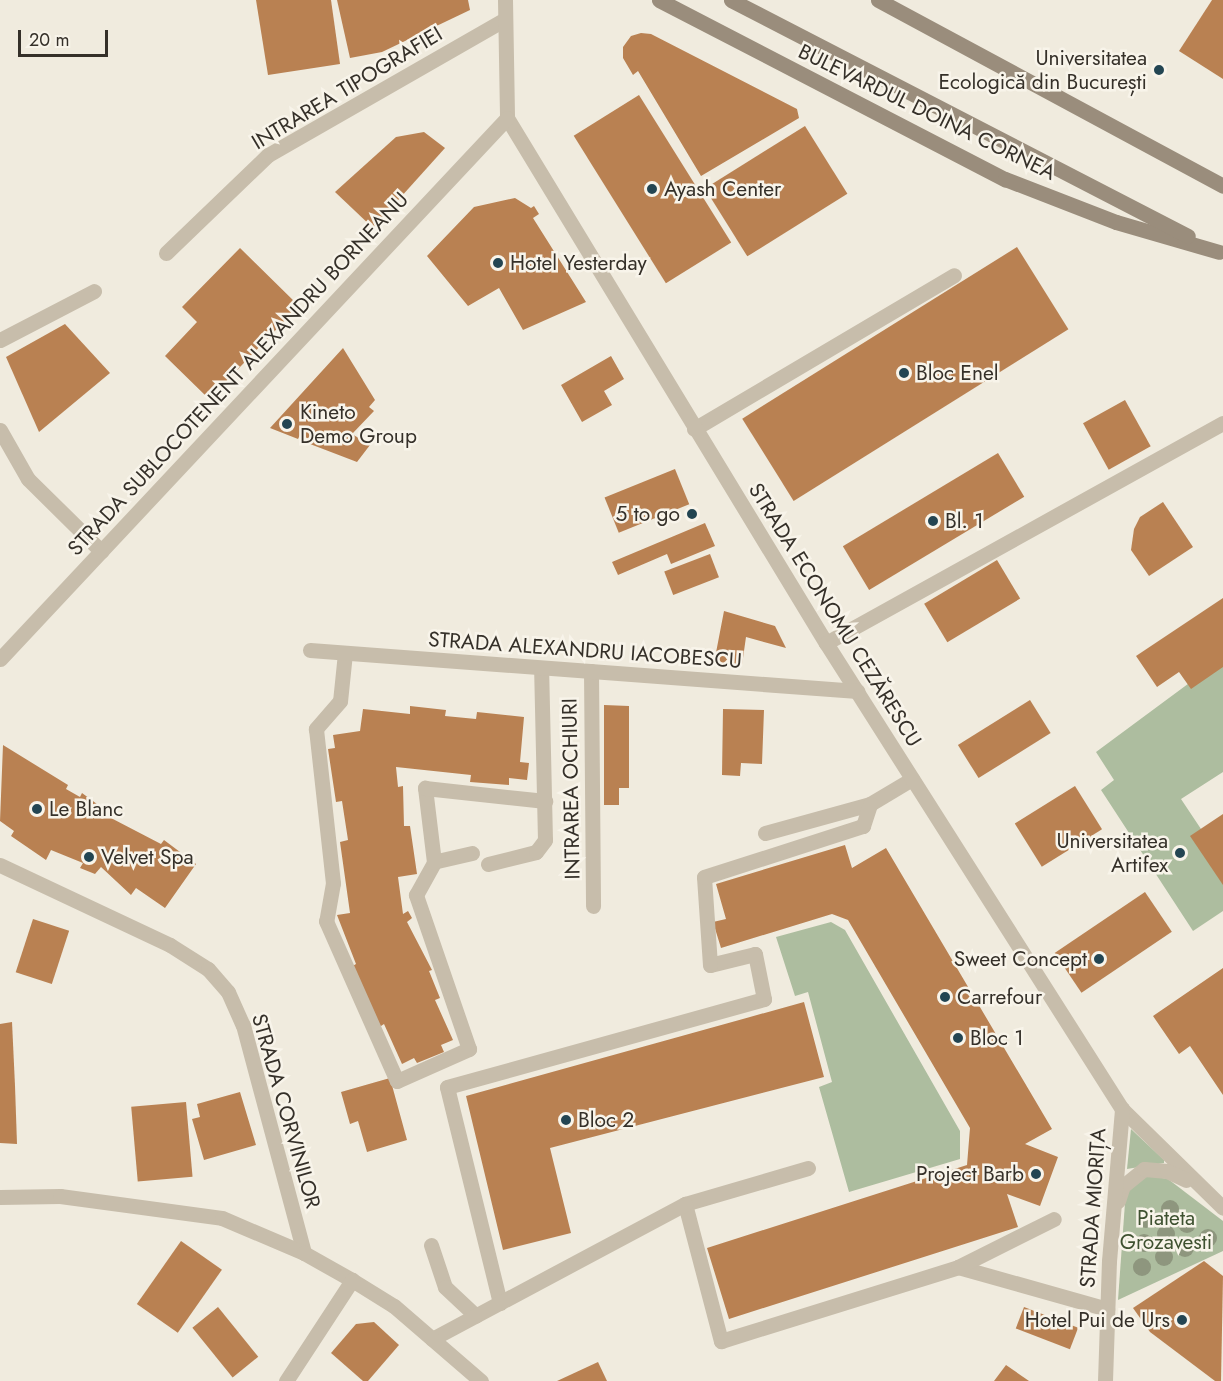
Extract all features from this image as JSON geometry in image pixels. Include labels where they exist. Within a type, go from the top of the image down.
[{"type":"main road","name":"BULEVARDUL DOINA CORNEA","points":[[659,0],[1005,179],[1116,222],[1221,252]]},
{"type":"main road","name":"BULEVARDUL DOINA CORNEA","points":[[731,0],[1221,252]]},
{"type":"main road","points":[[878,0],[1223,186]]},
{"type":"street","name":"STRADA ECONOMU CEZĂRESCU","points":[[505,0],[507,118],[826,643],[1122,1109],[1197,1186],[1223,1208]]},
{"type":"street","name":"INTRAREA TIPOGRAFIEI","points":[[166,253],[268,155],[505,19]]},
{"type":"street","name":"STRADA SUBLOCOTENENT ALEXANDRU BORNEANU","points":[[0,659],[507,118]]},
{"type":"street","points":[[694,429],[954,275]]},
{"type":"street","points":[[0,340],[94,291]]},
{"type":"street","points":[[826,643],[1223,423]]},
{"type":"street","points":[[0,430],[28,479],[101,551]]},
{"type":"street","name":"STRADA ALEXANDRU IACOBESCU","points":[[310,650],[857,691]]},
{"type":"street","points":[[345,653],[340,701],[316,729],[333,883],[326,921],[397,1081],[469,1049],[416,895],[434,862],[425,788],[544,801]]},
{"type":"street","points":[[488,864],[536,852],[545,840],[541,668]]},
{"type":"street","name":"INTRAREA OCHIURI","points":[[591,671],[593,906]]},
{"type":"street","points":[[765,833],[870,804],[912,779]]},
{"type":"street","points":[[500,1303],[447,1087],[764,999],[755,954],[710,965],[704,877],[863,826],[870,804]]},
{"type":"street","points":[[434,862],[472,853]]},
{"type":"street","name":"STRADA CORVINILOR","points":[[0,865],[170,945],[208,969],[228,992],[243,1025],[304,1253]]},
{"type":"street","name":"STRADA MIORIȚA","points":[[1105,1381],[1113,1212],[1122,1109]]},
{"type":"street","points":[[432,1340],[685,1204],[808,1168]]},
{"type":"street","points":[[1113,1212],[1123,1186],[1144,1169],[1167,1171],[1197,1186]]},
{"type":"street","points":[[0,1197],[60,1196],[181,1210],[222,1218],[304,1253],[394,1306],[481,1381]]},
{"type":"street","points":[[685,1204],[721,1341],[958,1267],[1054,1219]]},
{"type":"street","points":[[430,1245],[445,1287],[476,1316]]},
{"type":"street","points":[[958,1267],[1107,1309]]},
{"type":"street","points":[[286,1381],[352,1280]]},
{"type":"green space","points":[[1223,658],[1223,772],[1181,799],[1223,862],[1223,911],[1193,931],[1101,790],[1114,780],[1096,752]]},
{"type":"green space","points":[[831,922],[845,930],[960,1131],[960,1159],[849,1192],[819,1087],[832,1082],[808,992],[795,996],[776,937]]},
{"type":"green space","points":[[1131,1129],[1164,1160],[1164,1163],[1127,1169]]},
{"type":"green space","name":"Piateta Grozavesti","points":[[1145,1175],[1168,1179],[1223,1221],[1223,1251],[1118,1300],[1125,1203],[1129,1190]]},
{"type":"building","points":[[256,0],[331,0],[340,64],[268,75]]},
{"type":"building","points":[[337,0],[468,0],[470,10],[382,52],[350,58]]},
{"type":"building","points":[[1212,0],[1223,0],[1223,79],[1179,51]]},
{"type":"building","points":[[641,33],[651,34],[797,109],[799,118],[701,176],[638,71],[633,75],[623,58],[623,47],[631,36]]},
{"type":"building","name":"Ayash Center","points":[[639,95],[731,243],[666,283],[574,136]]},
{"type":"building","points":[[805,126],[847,194],[747,256],[705,189]]},
{"type":"building","points":[[424,132],[445,148],[373,228],[335,192],[396,137]]},
{"type":"building","name":"Hotel Yesterday","points":[[515,198],[531,208],[534,206],[539,214],[533,218],[586,302],[523,330],[499,288],[468,306],[427,256],[474,207]]},
{"type":"building","name":"Bloc Enel","points":[[1017,247],[1068,329],[794,501],[742,419]]},
{"type":"building","points":[[240,248],[299,306],[209,399],[165,356],[197,322],[182,307]]},
{"type":"building","points":[[65,324],[110,373],[39,432],[6,357]]},
{"type":"building","points":[[343,348],[375,400],[369,407],[374,411],[352,434],[370,445],[357,462],[310,444],[312,440],[300,435],[298,439],[270,428]]},
{"type":"building","points":[[611,356],[624,379],[604,391],[612,405],[582,422],[561,385]]},
{"type":"building","points":[[1125,400],[1151,446],[1109,470],[1083,423]]},
{"type":"building","name":"Bl. 1","points":[[998,453],[1024,497],[869,590],[843,546]]},
{"type":"building","points":[[675,469],[689,504],[619,533],[605,497]]},
{"type":"building","points":[[1163,502],[1193,547],[1149,576],[1131,550],[1134,529],[1140,517]]},
{"type":"building","points":[[705,523],[715,546],[671,564],[667,554],[618,575],[612,562]]},
{"type":"building","points":[[710,554],[719,577],[673,595],[664,572]]},
{"type":"building","points":[[997,560],[1020,599],[947,642],[924,604]]},
{"type":"building","points":[[1223,598],[1223,667],[1191,689],[1179,672],[1157,687],[1136,656]]},
{"type":"building","points":[[724,611],[775,626],[786,648],[746,637],[742,665],[714,663]]},
{"type":"building","points":[[1030,700],[1051,733],[979,778],[958,745]]},
{"type":"building","points":[[604,705],[629,706],[629,788],[619,788],[619,805],[604,805]]},
{"type":"building","points":[[410,706],[446,710],[445,716],[476,719],[477,712],[524,717],[520,762],[529,763],[527,780],[509,778],[509,785],[470,782],[471,775],[396,767],[398,787],[403,786],[404,826],[410,826],[417,874],[398,877],[403,914],[408,911],[412,918],[407,922],[432,970],[429,971],[440,998],[435,1000],[453,1040],[441,1045],[444,1052],[417,1063],[414,1058],[402,1064],[384,1024],[378,1028],[351,967],[356,964],[337,915],[350,913],[340,842],[348,840],[342,801],[336,802],[328,749],[335,748],[333,735],[360,731],[363,709],[410,714]]},
{"type":"building","points":[[723,709],[764,710],[762,764],[741,763],[740,776],[722,775]]},
{"type":"building","points":[[3,745],[68,785],[66,789],[80,797],[82,793],[101,807],[103,804],[116,810],[111,818],[161,844],[164,840],[196,864],[165,908],[136,888],[131,895],[101,867],[95,874],[80,868],[83,863],[51,850],[46,860],[11,836],[14,831],[0,821]]},
{"type":"building","points":[[1075,786],[1102,829],[1042,867],[1015,824]]},
{"type":"building","points":[[1223,814],[1223,885],[1190,836]]},
{"type":"building","name":"Bloc 1","points":[[845,845],[852,868],[886,848],[1052,1129],[1025,1144],[1058,1157],[1040,1206],[1007,1194],[1018,1227],[729,1319],[707,1248],[967,1165],[970,1128],[848,920],[832,914],[721,948],[713,922],[726,919],[716,884]]},
{"type":"building","points":[[1145,892],[1172,932],[1081,993],[1055,953]]},
{"type":"building","points":[[33,919],[69,931],[52,984],[16,972]]},
{"type":"building","points":[[1223,968],[1223,1095],[1190,1046],[1179,1054],[1153,1016]]},
{"type":"building","name":"Bloc 2","points":[[804,1002],[824,1077],[550,1148],[571,1233],[503,1250],[466,1096]]},
{"type":"building","points":[[12,1022],[17,1144],[0,1143],[0,1024]]},
{"type":"building","points":[[390,1078],[407,1140],[367,1152],[358,1121],[350,1124],[341,1092]]},
{"type":"building","points":[[240,1092],[256,1145],[204,1160],[192,1119],[200,1117],[197,1104]]},
{"type":"building","points":[[186,1102],[193,1177],[138,1182],[131,1107]]},
{"type":"building","points":[[181,1241],[222,1270],[178,1333],[137,1304]]},
{"type":"building","name":"Hotel Pui de Urs","points":[[1204,1261],[1223,1276],[1221,1381],[1215,1381],[1150,1332],[1133,1308]]},
{"type":"building","points":[[218,1307],[258,1357],[233,1378],[192,1328]]},
{"type":"building","points":[[1024,1307],[1078,1328],[1070,1349],[1016,1328]]},
{"type":"building","points":[[374,1322],[399,1345],[368,1381],[363,1381],[331,1353],[356,1324]]},
{"type":"building","points":[[598,1362],[607,1381],[557,1381]]},
{"type":"building","points":[[1006,1365],[1029,1381],[994,1381]]},
{"type":"place","name":"Universitatea Ecologică din București","points":[[1159,70]]},
{"type":"place","name":"Ayash Center","points":[[652,189]]},
{"type":"place","name":"Hotel Yesterday","points":[[498,263]]},
{"type":"place","name":"Bloc Enel","points":[[904,373]]},
{"type":"place","name":"Kineto Demo Group","points":[[287,424]]},
{"type":"place","name":"5 to go","points":[[692,514]]},
{"type":"place","name":"Bl. 1","points":[[933,521]]},
{"type":"place","name":"Le Blanc","points":[[37,809]]},
{"type":"place","name":"Universitatea Artifex","points":[[1180,853]]},
{"type":"place","name":"Velvet Spa","points":[[89,857]]},
{"type":"place","name":"Sweet Concept","points":[[1099,959]]},
{"type":"place","name":"Carrefour","points":[[945,997]]},
{"type":"place","name":"Bloc 1","points":[[958,1038]]},
{"type":"place","name":"Bloc 2","points":[[566,1120]]},
{"type":"place","name":"Project Barb","points":[[1036,1174]]},
{"type":"place","name":"Hotel Pui de Urs","points":[[1182,1320]]}]
